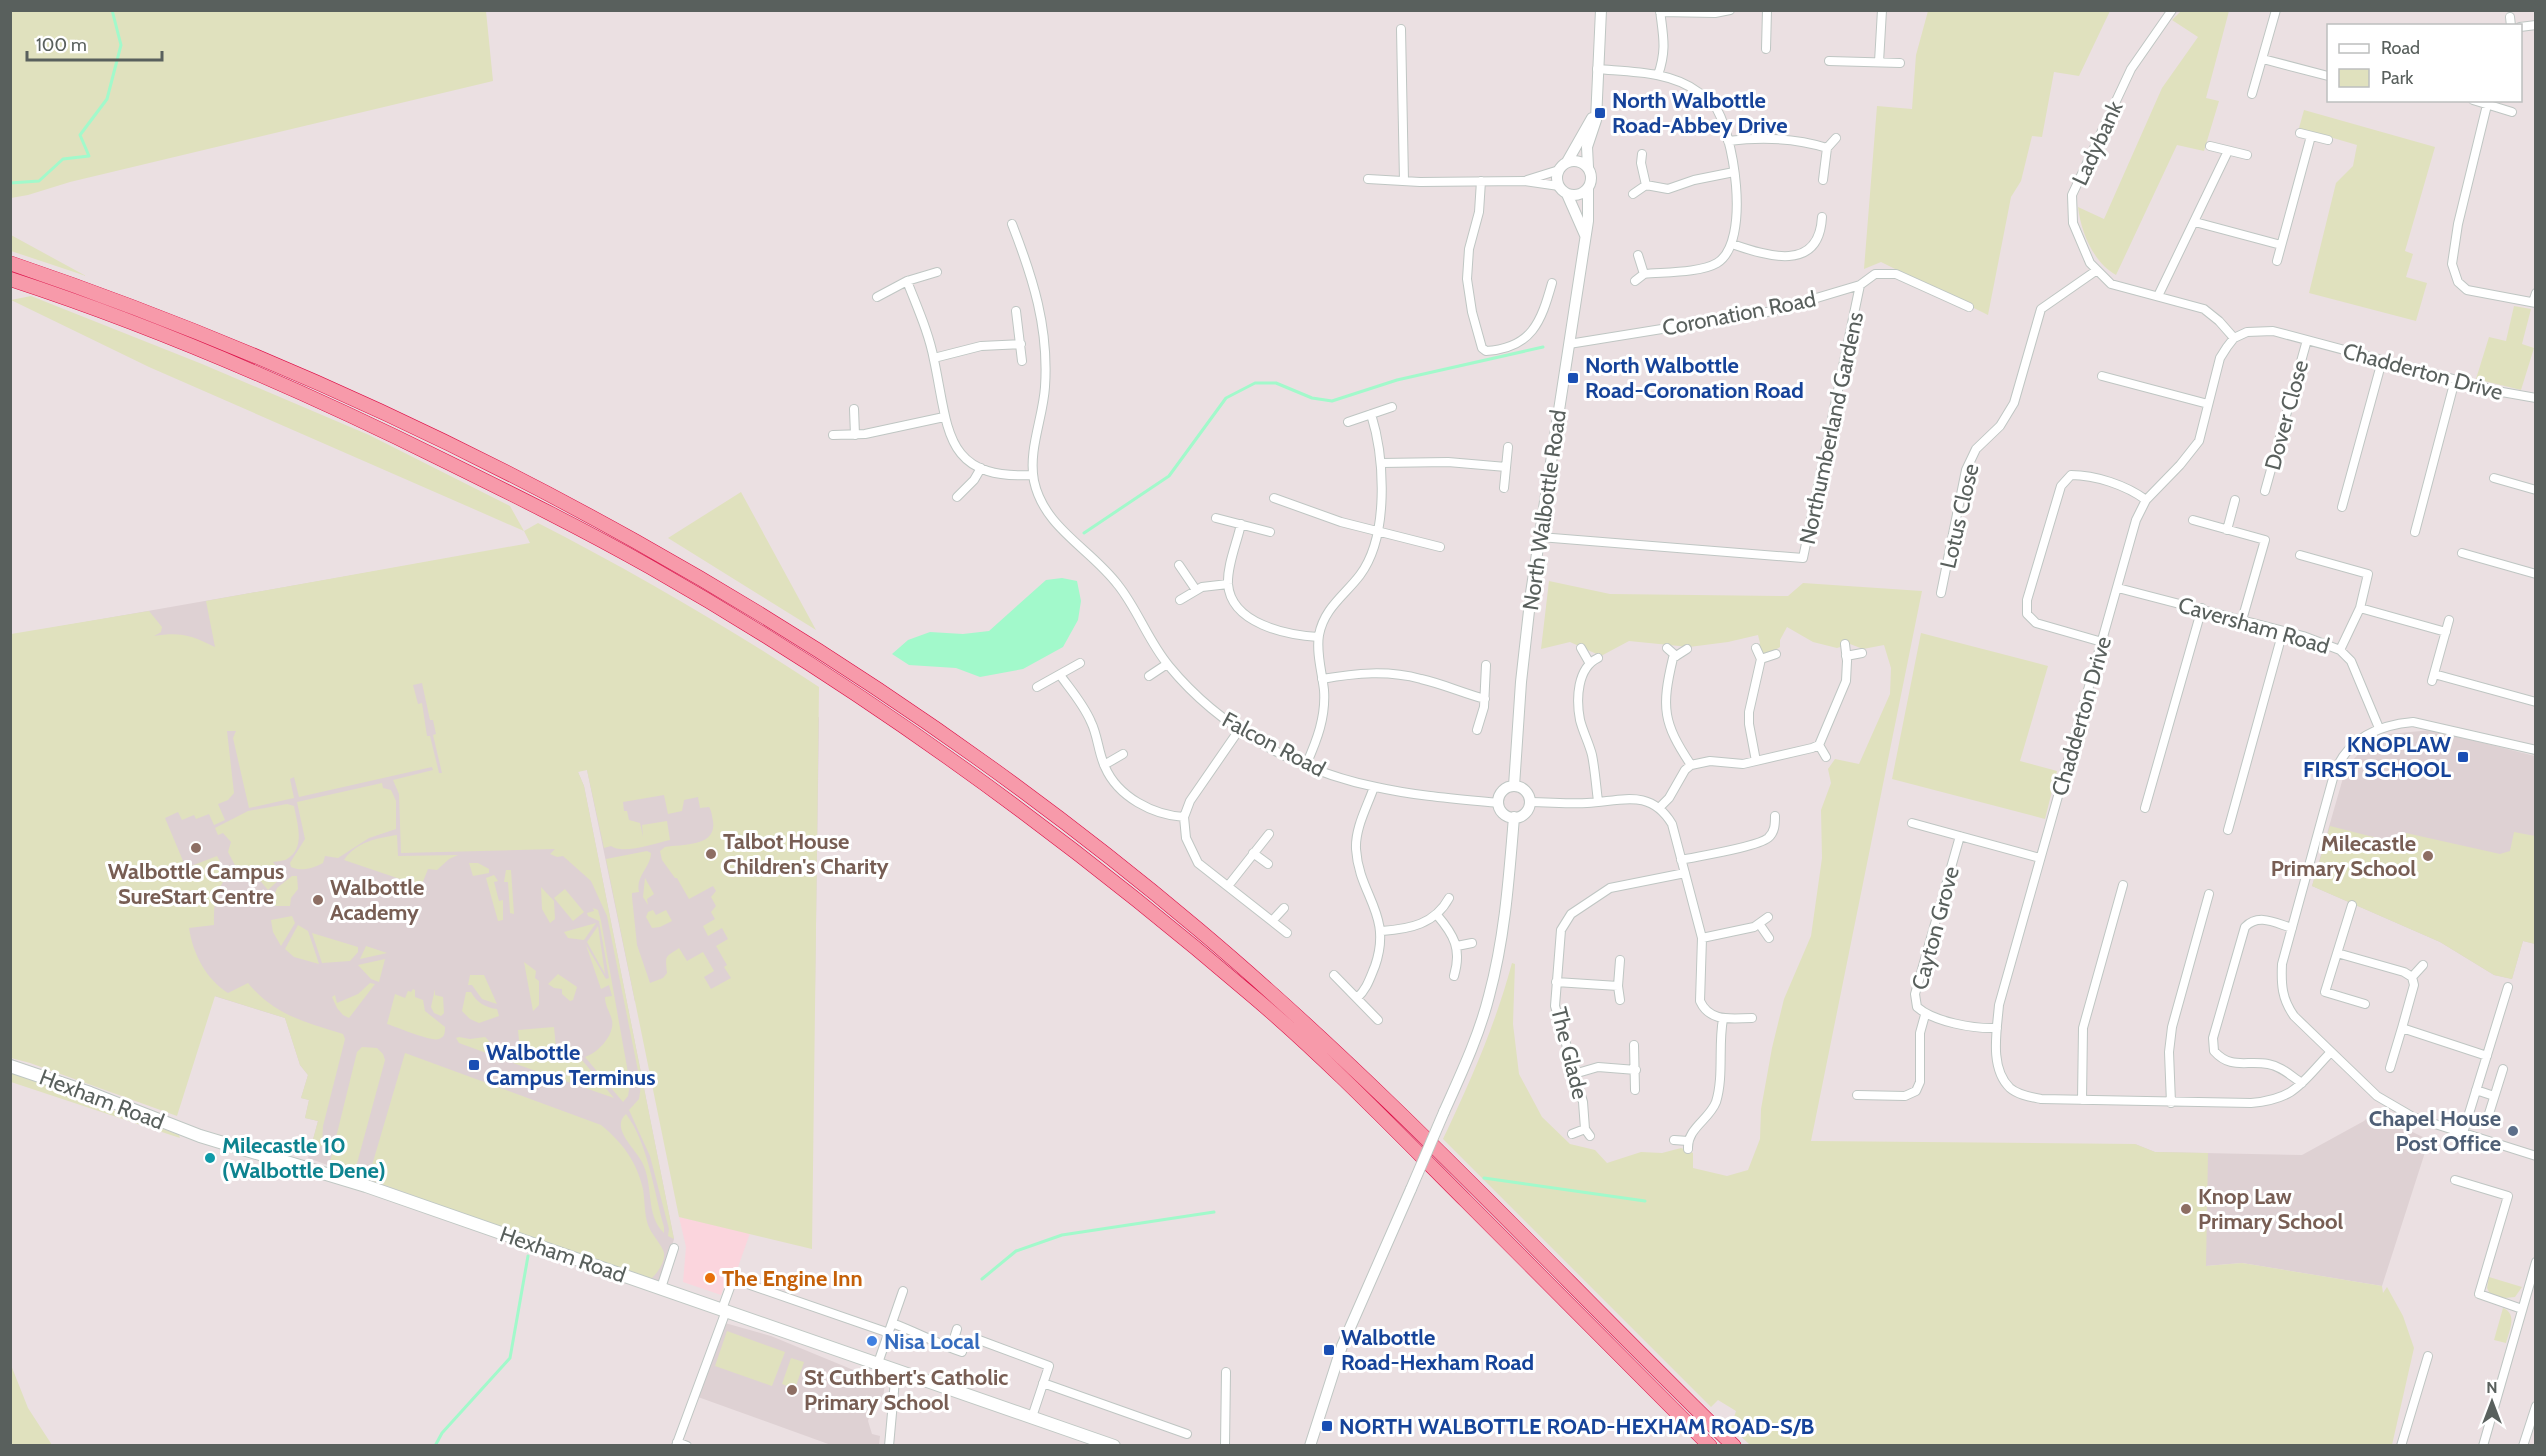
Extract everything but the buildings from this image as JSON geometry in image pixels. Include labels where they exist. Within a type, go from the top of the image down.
[{"type":"highway","points":[[10,263],[230,344],[335,389],[512,476],[638,543],[744,605],[934,728],[1145,885],[1267,988],[1409,1120],[1734,1446]]},
{"type":"highway","points":[[10,279],[223,358],[329,404],[505,490],[630,556],[736,617],[915,734],[1062,840],[1257,1000],[1399,1132],[1710,1446]]},
{"type":"main road","name":"Hexham Road","points":[[10,1066],[90,1093],[200,1136],[366,1186],[1114,1446]]},
{"type":"street","name":"North Walbottle Road","points":[[1514,786],[1521,682],[1540,537],[1588,221],[1588,189],[1592,178],[1588,167],[1587,147],[1596,120],[1601,10]]},
{"type":"street","points":[[1658,75],[1664,58],[1665,39],[1660,11],[1715,13],[1730,10]]},
{"type":"street","points":[[1766,49],[1767,10]]},
{"type":"street","points":[[1879,63],[1882,10]]},
{"type":"street","name":"Ladybank","points":[[2172,10],[2132,69],[2072,195],[2073,223],[2090,263],[2111,284],[2204,309],[2234,338]]},
{"type":"street","points":[[2252,94],[2276,10]]},
{"type":"street","points":[[1401,29],[1404,181]]},
{"type":"street","points":[[2263,59],[2327,76]]},
{"type":"street","points":[[1829,61],[1900,63]]},
{"type":"street","points":[[1597,69],[1658,75],[1679,81],[1697,90],[1712,103],[1728,141],[1734,172],[1735,226],[1732,244],[1718,262],[1706,267],[1644,274],[1635,281]]},
{"type":"street","points":[[2479,102],[2512,112]]},
{"type":"street","points":[[2487,105],[2458,224],[2452,264],[2458,282],[2467,290],[2534,303],[2535,293]]},
{"type":"street","points":[[1585,235],[1557,181],[1563,166],[1590,120],[1595,116]]},
{"type":"street","points":[[2300,133],[2328,140]]},
{"type":"street","points":[[2277,261],[2311,136]]},
{"type":"street","points":[[1823,180],[1827,148],[1836,138]]},
{"type":"street","points":[[1728,141],[1767,139],[1804,142],[1827,148]]},
{"type":"street","points":[[2210,146],[2247,155]]},
{"type":"street","points":[[2158,296],[2228,151]]},
{"type":"street","points":[[1642,154],[1641,163],[1646,185]]},
{"type":"street","points":[[1524,181],[1578,161],[1588,167]]},
{"type":"street","points":[[1633,194],[1646,185],[1668,189],[1694,180],[1734,172]]},
{"type":"street","points":[[1368,179],[1524,181],[1578,195],[1588,189]]},
{"type":"street","points":[[1481,181],[1479,212],[1469,249],[1467,279],[1472,312],[1482,348],[1486,351],[1505,348],[1520,342],[1534,331],[1542,317],[1552,283]]},
{"type":"street","points":[[1732,244],[1779,257],[1799,255],[1817,240],[1822,217]]},
{"type":"street","points":[[2195,222],[2281,245]]},
{"type":"street","points":[[907,281],[934,358],[944,417],[959,452],[981,468],[1006,475],[1033,475],[1033,458],[1045,388],[1046,342],[1038,295],[1012,224]]},
{"type":"street","points":[[1638,255],[1644,274]]},
{"type":"street","name":"Lotus Close","points":[[1941,593],[1966,470],[1977,448],[2000,426],[2014,403],[2041,309],[2097,270]]},
{"type":"street","points":[[877,297],[907,281],[937,272]]},
{"type":"street","name":"Coronation Road","points":[[1569,344],[1773,311],[1860,285],[1875,274],[1896,274],[1969,307]]},
{"type":"street","name":"Northumberland Gardens","points":[[1540,537],[1803,558],[1860,285]]},
{"type":"street","points":[[1016,310],[1022,361]]},
{"type":"street","name":"Chadderton Drive","points":[[2330,1053],[2290,1094],[2274,1101],[2171,1103],[2041,1099],[2022,1095],[2011,1088],[2003,1079],[1997,1064],[1999,1005],[2136,520],[2146,500],[2180,465],[2199,441],[2220,358],[2234,338],[2247,332],[2273,331],[2456,380],[2535,398]]},
{"type":"street","name":"Dover Close","points":[[2265,491],[2307,340]]},
{"type":"street","points":[[934,358],[981,346],[1021,344]]},
{"type":"street","points":[[2342,507],[2382,361]]},
{"type":"street","points":[[2102,376],[2208,404]]},
{"type":"street","points":[[2415,532],[2456,380]]},
{"type":"street","points":[[1348,422],[1392,407]]},
{"type":"street","points":[[854,409],[855,435]]},
{"type":"street","points":[[1306,765],[1322,724],[1324,702],[1318,637],[1329,610],[1366,565],[1377,532],[1380,512],[1380,464],[1376,428],[1371,414]]},
{"type":"street","points":[[833,435],[855,435],[944,417]]},
{"type":"street","points":[[1504,488],[1508,447]]},
{"type":"street","points":[[1380,464],[1448,462],[1506,467]]},
{"type":"street","points":[[957,496],[969,485],[981,468]]},
{"type":"street","name":"Falcon Road","points":[[1033,475],[1045,512],[1119,585],[1167,664],[1199,699],[1239,730],[1306,765],[1374,787],[1498,803]]},
{"type":"street","points":[[2102,642],[2036,623],[2027,614],[2027,600],[2061,486],[2071,475],[2086,475],[2135,492],[2146,500]]},
{"type":"street","points":[[2494,478],[2535,490]]},
{"type":"street","points":[[1274,498],[1319,515],[1440,547]]},
{"type":"street","points":[[2227,530],[2235,500]]},
{"type":"street","points":[[1216,518],[1270,532]]},
{"type":"street","points":[[2193,520],[2265,540],[2242,620]]},
{"type":"street","points":[[1241,524],[1228,584],[1237,605],[1250,617],[1282,631],[1318,637]]},
{"type":"street","points":[[2462,553],[2535,574]]},
{"type":"street","points":[[2300,555],[2368,574],[2360,608],[2340,650]]},
{"type":"street","points":[[1179,565],[1196,590]]},
{"type":"street","points":[[1180,600],[1196,590],[1228,584]]},
{"type":"street","name":"Caversham Road","points":[[2118,588],[2283,631],[2340,650],[2351,661],[2379,728]]},
{"type":"street","points":[[2360,608],[2446,632]]},
{"type":"street","points":[[2145,808],[2202,609]]},
{"type":"street","points":[[2449,620],[2433,677],[2535,702]]},
{"type":"street","points":[[2228,830],[2283,631]]},
{"type":"street","points":[[1659,807],[1669,798],[1684,770],[1691,765],[1710,761],[1729,764],[1756,761],[1818,745],[1843,691],[1847,672],[1845,644]]},
{"type":"street","points":[[1581,648],[1589,662]]},
{"type":"street","points":[[1666,648],[1676,656]]},
{"type":"street","points":[[1756,648],[1761,659],[1749,712],[1756,761]]},
{"type":"street","points":[[1687,650],[1676,656],[1665,702],[1668,725],[1691,765]]},
{"type":"street","points":[[1846,656],[1862,653]]},
{"type":"street","points":[[1761,659],[1776,654]]},
{"type":"street","points":[[1598,658],[1589,662],[1581,680],[1579,712],[1592,757],[1598,801]]},
{"type":"street","points":[[1036,687],[1080,663]]},
{"type":"street","points":[[1149,676],[1167,664]]},
{"type":"street","points":[[1477,730],[1483,716],[1486,665]]},
{"type":"street","points":[[1322,679],[1362,673],[1393,674],[1422,679],[1485,699]]},
{"type":"street","points":[[1060,675],[1089,717],[1104,765],[1114,782],[1147,808],[1160,814],[1184,817]]},
{"type":"street","points":[[2535,750],[2413,722],[2379,728],[2363,736],[2341,758],[2282,964],[2284,1001],[2294,1016],[2377,1096],[2413,1117],[2535,1156]]},
{"type":"street","points":[[1239,730],[1195,793],[1184,817],[1186,838],[1192,855],[1204,869],[1287,933]]},
{"type":"street","points":[[1818,745],[1826,757]]},
{"type":"street","points":[[1104,765],[1123,754]]},
{"type":"street","points":[[1514,786],[1525,790],[1530,801],[1525,813],[1514,817],[1504,814],[1498,803],[1504,789],[1514,786]]},
{"type":"street","points":[[1357,998],[1370,981],[1381,946],[1382,931],[1360,868],[1356,845],[1359,827],[1374,787]]},
{"type":"street","points":[[1530,801],[1638,799],[1659,807],[1672,824],[1702,938],[1700,1001],[1703,1009],[1723,1019],[1752,1018]]},
{"type":"street","points":[[1681,860],[1760,842],[1772,834],[1775,816]]},
{"type":"street","points":[[1310,1446],[1342,1346],[1469,1054],[1489,998],[1505,912],[1514,817]]},
{"type":"street","name":"Cayton Grove","points":[[1912,823],[2040,858]]},
{"type":"street","points":[[1228,886],[1269,834]]},
{"type":"street","name":"Cayton Grove","points":[[1960,836],[1915,994],[1917,1007],[1925,1015],[1979,1029],[1997,1028]]},
{"type":"street","points":[[1253,853],[1268,864]]},
{"type":"street","name":"The Glade","points":[[1572,1134],[1588,1132],[1583,1102],[1558,1019],[1556,982],[1561,930],[1571,914],[1610,888],[1684,873]]},
{"type":"street","points":[[2082,1100],[2083,1028],[2123,885]]},
{"type":"street","points":[[2171,1103],[2169,1052],[2172,1027],[2209,894]]},
{"type":"street","points":[[1382,931],[1407,928],[1429,920],[1437,915],[1449,898]]},
{"type":"street","points":[[2352,905],[2325,992],[2365,1004]]},
{"type":"street","points":[[1272,921],[1284,908]]},
{"type":"street","points":[[1437,915],[1449,929],[1457,946],[1458,958],[1454,976]]},
{"type":"street","points":[[1702,938],[1760,925],[1768,917]]},
{"type":"street","points":[[2292,928],[2261,918],[2245,927],[2213,1038],[2214,1051],[2230,1063],[2269,1064],[2280,1068],[2302,1083]]},
{"type":"street","points":[[1760,925],[1769,938]]},
{"type":"street","points":[[1457,946],[1472,943]]},
{"type":"street","points":[[2337,952],[2404,972],[2412,977],[2414,985],[2391,1068]]},
{"type":"street","points":[[1620,960],[1618,986],[1620,1000]]},
{"type":"street","points":[[2412,977],[2423,965]]},
{"type":"street","points":[[1334,975],[1378,1020]]},
{"type":"street","points":[[1556,982],[1618,986]]},
{"type":"street","points":[[2463,1133],[2508,987]]},
{"type":"street","points":[[1857,1095],[1905,1096],[1916,1091],[1920,1082],[1920,1033],[1925,1015]]},
{"type":"street","points":[[1674,1140],[1688,1145],[1692,1132],[1714,1106],[1719,1092],[1723,1019]]},
{"type":"street","points":[[2402,1028],[2487,1056]]},
{"type":"street","points":[[1635,1045],[1635,1090]]},
{"type":"street","points":[[1574,1074],[1598,1067],[1636,1070]]},
{"type":"street","points":[[2487,1119],[2503,1069]]},
{"type":"street","points":[[2476,1090],[2494,1096]]},
{"type":"street","points":[[2455,1180],[2508,1196],[2479,1294],[2522,1309]]},
{"type":"street","points":[[661,1288],[674,1248]]},
{"type":"street","points":[[2483,1446],[2535,1262]]},
{"type":"street","points":[[687,1446],[676,1444],[733,1279],[889,1333]]},
{"type":"street","points":[[878,1363],[903,1291]]},
{"type":"street","points":[[892,1323],[921,1334],[940,1345],[962,1352]]},
{"type":"street","points":[[951,1348],[957,1329]]},
{"type":"street","points":[[979,1340],[1049,1366],[1032,1417]]},
{"type":"street","points":[[2401,1446],[2428,1356]]},
{"type":"street","points":[[889,1446],[896,1369]]},
{"type":"street","points":[[1225,1446],[1226,1372]]},
{"type":"street","points":[[1043,1383],[1187,1434]]},
{"type":"street","points":[[2523,1446],[2535,1406]]},
{"type":"shaded area","name":"Walbottle Academy","points":[[530,544],[573,760],[584,786],[674,1239],[661,1285],[308,1158],[318,1121],[305,1118],[309,1100],[301,1098],[308,1075],[300,1065],[285,1018],[214,996],[11,635]]},
{"type":"shaded area","points":[[1062,578],[1077,581],[1081,601],[1078,620],[1063,647],[1023,669],[980,677],[956,668],[909,665],[892,654],[908,640],[930,632],[963,634],[989,631],[1046,580]]},
{"type":"shaded area","name":"Talbot House Children's Charity","points":[[819,717],[815,992],[635,1002],[587,770]]},
{"type":"shaded area","name":"Milecastle Primary School","points":[[2432,730],[2535,756],[2535,944],[2523,941],[2512,979],[2494,975],[2440,942],[2312,886],[2343,778],[2351,762],[2367,745],[2389,734]]},
{"type":"shaded area","points":[[2375,1110],[2390,1121],[2429,1140],[2382,1286],[2242,1263],[2206,1266],[2135,1144],[2155,1152],[2302,1155],[2364,1121]]},
{"type":"shaded area","points":[[679,1217],[750,1233],[737,1270],[730,1268],[721,1295],[683,1282],[686,1247]]},
{"type":"shaded area","name":"St Cuthbert's Catholic Primary School","points":[[725,1323],[771,1336],[885,1383],[883,1398],[872,1406],[868,1421],[872,1434],[880,1436],[879,1445],[831,1445],[698,1397]]},
{"type":"green space","points":[[11,10],[486,11],[493,81],[11,198]]},
{"type":"green space","points":[[1928,11],[2110,11],[2079,76],[2054,72],[2042,137],[2032,136],[2021,181],[2011,197],[1988,315],[1881,262],[1864,269],[1877,106],[1912,109],[1916,55]]},
{"type":"green space","points":[[2181,11],[2229,11],[2206,98],[2219,101],[2204,151],[2177,145],[2116,275],[2101,262],[2090,246],[2085,236],[2078,207],[2104,219],[2162,88],[2198,37],[2172,20]]},
{"type":"green space","points":[[2304,110],[2435,147],[2405,251],[2413,254],[2406,277],[2427,283],[2416,321],[2309,293],[2336,183],[2353,166],[2357,145],[2299,128]]},
{"type":"green space","points":[[11,235],[86,276],[11,251]]},
{"type":"green space","points":[[31,296],[202,364],[369,435],[510,506],[524,531],[149,367],[11,300]]},
{"type":"green space","points":[[2514,306],[2531,309],[2522,344],[2534,348],[2521,390],[2476,379],[2489,337],[2506,341]]},
{"type":"green space","points":[[741,492],[816,630],[668,538]]},
{"type":"green space","points":[[538,523],[681,601],[819,687],[812,1249],[679,1217],[606,859],[647,851],[651,853],[649,863],[639,881],[639,892],[632,893],[637,945],[650,983],[663,978],[667,973],[667,957],[679,948],[687,961],[703,952],[714,971],[704,977],[711,989],[731,978],[724,967],[727,965],[716,946],[728,939],[722,928],[708,936],[703,926],[715,919],[711,912],[716,906],[711,897],[716,891],[713,886],[689,899],[677,878],[662,860],[660,851],[665,847],[697,843],[710,836],[713,829],[712,814],[709,807],[700,808],[698,797],[684,800],[682,811],[668,814],[664,795],[623,802],[624,811],[627,811],[629,820],[640,823],[643,837],[642,825],[667,821],[670,840],[631,849],[611,846],[604,848],[587,770],[578,772],[584,786],[674,1239],[668,1236],[669,1229],[650,1156],[629,1110],[639,1099],[641,1086],[607,916],[591,881],[563,856],[557,857],[550,854],[555,849],[401,853],[399,794],[393,780],[433,770],[432,767],[299,797],[294,777],[290,779],[294,798],[249,808],[233,738],[236,731],[227,731],[234,793],[228,800],[218,804],[225,820],[214,825],[209,814],[196,819],[194,815],[182,820],[178,812],[165,818],[186,868],[217,856],[228,876],[220,887],[216,899],[214,925],[189,928],[197,956],[213,981],[228,993],[248,983],[268,1003],[279,1010],[303,1021],[343,1034],[345,1039],[323,1126],[322,1146],[311,1147],[318,1121],[305,1118],[309,1100],[301,1098],[308,1075],[300,1065],[285,1018],[215,996],[177,1116],[11,1058],[11,634],[149,611],[162,627],[161,632],[154,636],[171,634],[185,636],[215,647],[206,601],[530,543],[524,531]],"holes":[[[422,683],[430,720],[433,720],[436,734],[433,735],[442,773],[439,773],[430,736],[427,736],[422,703],[418,704],[413,685]]]},
{"type":"green space","points":[[1549,581],[1610,594],[1788,596],[1803,583],[1922,591],[1811,1141],[2135,1144],[2155,1152],[2208,1153],[2206,1266],[2242,1263],[2382,1286],[2383,1293],[2387,1287],[2403,1316],[2414,1348],[2392,1445],[1750,1445],[1731,1427],[1736,1411],[1718,1400],[1711,1407],[1443,1139],[1482,1052],[1512,963],[1515,964],[1513,1024],[1519,1074],[1542,1117],[1570,1144],[1595,1150],[1607,1163],[1641,1152],[1662,1153],[1681,1148],[1693,1153],[1693,1168],[1727,1176],[1748,1170],[1760,1139],[1761,1109],[1784,999],[1811,936],[1822,858],[1821,810],[1831,783],[1828,769],[1835,759],[1859,764],[1890,694],[1891,668],[1884,645],[1863,649],[1850,644],[1837,648],[1813,642],[1787,627],[1780,640],[1780,647],[1762,658],[1758,648],[1760,643],[1758,635],[1689,647],[1629,641],[1601,656],[1570,642],[1541,649]]},
{"type":"green space","points":[[1921,633],[2048,666],[2020,761],[2057,771],[2045,819],[1892,779]]},
{"type":"green space","points":[[382,783],[383,788],[391,790],[396,801],[396,829],[369,838],[338,858],[325,856],[323,863],[315,866],[303,869],[291,867],[290,863],[305,839],[297,802]]},
{"type":"green space","points":[[287,804],[294,806],[299,835],[297,848],[287,859],[273,862],[283,876],[268,890],[257,877],[238,871],[228,852],[231,842],[223,833],[218,835],[215,828],[248,811]]},
{"type":"green space","points":[[2330,826],[2385,840],[2406,833],[2500,854],[2510,851],[2514,832],[2535,836],[2535,944],[2523,941],[2512,979],[2494,975],[2440,942],[2312,886]]},
{"type":"green space","points":[[397,835],[398,856],[458,855],[449,859],[437,870],[428,869],[422,884],[344,860],[361,845],[375,839]]},
{"type":"green space","points":[[469,863],[478,863],[489,869],[489,873],[473,876]]},
{"type":"green space","points":[[506,870],[511,870],[514,914],[510,913],[508,882],[504,882]]},
{"type":"green space","points":[[494,875],[498,881],[494,882],[499,901],[503,900],[503,920],[498,921],[486,878]]},
{"type":"green space","points":[[292,876],[297,876],[298,889],[291,898],[290,906],[270,906],[277,888]]},
{"type":"green space","points":[[645,878],[654,894],[647,899],[648,905],[643,897]]},
{"type":"green space","points":[[541,887],[554,901],[555,919],[550,923],[542,909]]},
{"type":"green space","points":[[565,889],[584,912],[573,921],[554,898]]},
{"type":"green space","points":[[593,908],[598,910],[601,921],[630,1084],[628,1096],[623,1102],[585,1057],[595,1052],[604,1043],[612,1026],[605,1000],[605,997],[612,996],[609,985],[601,989],[586,945],[606,979],[609,978],[599,921],[588,916],[587,913],[594,911]]},
{"type":"green space","points":[[653,910],[656,915],[666,910],[672,921],[652,928],[646,917],[648,912]]},
{"type":"green space","points":[[292,916],[295,923],[281,946],[273,932],[271,920]]},
{"type":"green space","points":[[596,923],[584,940],[568,938],[564,932]]},
{"type":"green space","points":[[298,925],[308,931],[319,964],[294,957],[285,949]]},
{"type":"green space","points":[[598,926],[605,974],[587,942]]},
{"type":"green space","points":[[312,933],[358,947],[358,952],[350,961],[322,963]]},
{"type":"green space","points":[[366,946],[387,953],[360,959]]},
{"type":"green space","points":[[385,959],[379,982],[371,979],[358,965]]},
{"type":"green space","points":[[524,962],[536,971],[535,978],[539,981],[539,1005],[533,1011]]},
{"type":"green space","points":[[558,974],[577,987],[573,1000],[570,1001],[562,994],[562,989],[548,984]]},
{"type":"green space","points":[[470,975],[484,975],[497,1004],[482,999],[472,985],[468,985]]},
{"type":"green space","points":[[370,983],[375,984],[349,1018],[343,1015],[332,997],[335,995],[337,1003],[358,994]]},
{"type":"green space","points":[[413,989],[415,997],[423,1000],[425,1011],[445,1027],[441,1038],[429,1038],[387,1024],[395,994],[405,998],[408,991],[411,992]]},
{"type":"green space","points":[[435,989],[435,995],[443,997],[444,1013],[441,1016],[434,1013],[431,1007]]},
{"type":"green space","points":[[466,992],[471,992],[485,1006],[497,1009],[499,1016],[479,1023],[470,1019],[462,1011]]},
{"type":"green space","points":[[554,1027],[556,1048],[520,1050],[518,1030]]},
{"type":"green space","points":[[485,1037],[491,1045],[491,1050],[489,1054],[459,1043],[456,1038],[470,1039]]},
{"type":"green space","points":[[570,1046],[614,1098],[513,1063],[516,1057],[547,1054]]},
{"type":"green space","points":[[362,1047],[377,1048],[385,1060],[356,1167],[349,1172],[331,1165],[330,1162],[357,1052]]},
{"type":"green space","points":[[405,1053],[601,1125],[609,1132],[628,1153],[637,1170],[643,1189],[648,1225],[664,1253],[662,1265],[655,1275],[649,1281],[368,1179]]},
{"type":"green space","points":[[10,1072],[179,1135],[180,1138],[11,1082]]},
{"type":"green space","points":[[626,1114],[634,1126],[645,1153],[664,1233],[654,1218],[646,1171],[622,1132],[622,1120]]},
{"type":"green space","points":[[2489,1277],[2522,1287],[2515,1297],[2505,1298],[2490,1294],[2487,1288]]},
{"type":"green space","points":[[2503,1308],[2508,1311],[2511,1319],[2506,1343],[2494,1340]]},
{"type":"green space","points":[[727,1331],[785,1352],[772,1386],[715,1366]]},
{"type":"green space","points":[[791,1358],[804,1362],[795,1389],[782,1384]]},
{"type":"green space","points":[[11,1365],[28,1408],[52,1445],[11,1445]]},
{"type":"waterway","points":[[10,183],[39,181],[63,159],[89,156],[80,135],[107,99],[121,45],[112,10]]},
{"type":"waterway","points":[[1084,533],[1169,476],[1226,398],[1255,383],[1276,383],[1312,398],[1332,401],[1397,380],[1543,347]]},
{"type":"waterway","points":[[1484,1178],[1645,1201]]},
{"type":"waterway","points":[[982,1279],[1016,1251],[1062,1235],[1214,1212]]},
{"type":"waterway","points":[[435,1446],[442,1433],[510,1358],[528,1256]]},
{"type":"place","name":"North Walbottle Road-Abbey Drive","points":[[1600,113]]},
{"type":"place","name":"North Walbottle Road-Coronation Road","points":[[1573,378]]},
{"type":"place","name":"KNOPLAW FIRST SCHOOL","points":[[2463,757]]},
{"type":"place","name":"Walbottle Campus SureStart Centre","points":[[196,848]]},
{"type":"place","name":"Talbot House Children's Charity","points":[[711,854]]},
{"type":"place","name":"Milecastle Primary School","points":[[2428,856]]},
{"type":"place","name":"Walbottle Academy","points":[[318,900]]},
{"type":"place","name":"Walbottle Campus Terminus","points":[[474,1065]]},
{"type":"place","name":"Chapel House Post Office","points":[[2513,1131]]},
{"type":"place","name":"Milecastle 10 (Walbottle Dene)","points":[[210,1158]]},
{"type":"place","name":"Knop Law Primary School","points":[[2186,1209]]},
{"type":"place","name":"The Engine Inn","points":[[710,1278]]},
{"type":"place","name":"Nisa Local","points":[[872,1341]]},
{"type":"place","name":"Walbottle Road-Hexham Road","points":[[1329,1350]]},
{"type":"place","name":"St Cuthbert's Catholic Primary School","points":[[792,1390]]},
{"type":"place","name":"NORTH WALBOTTLE ROAD-HEXHAM ROAD-S/B","points":[[1327,1426]]}]
